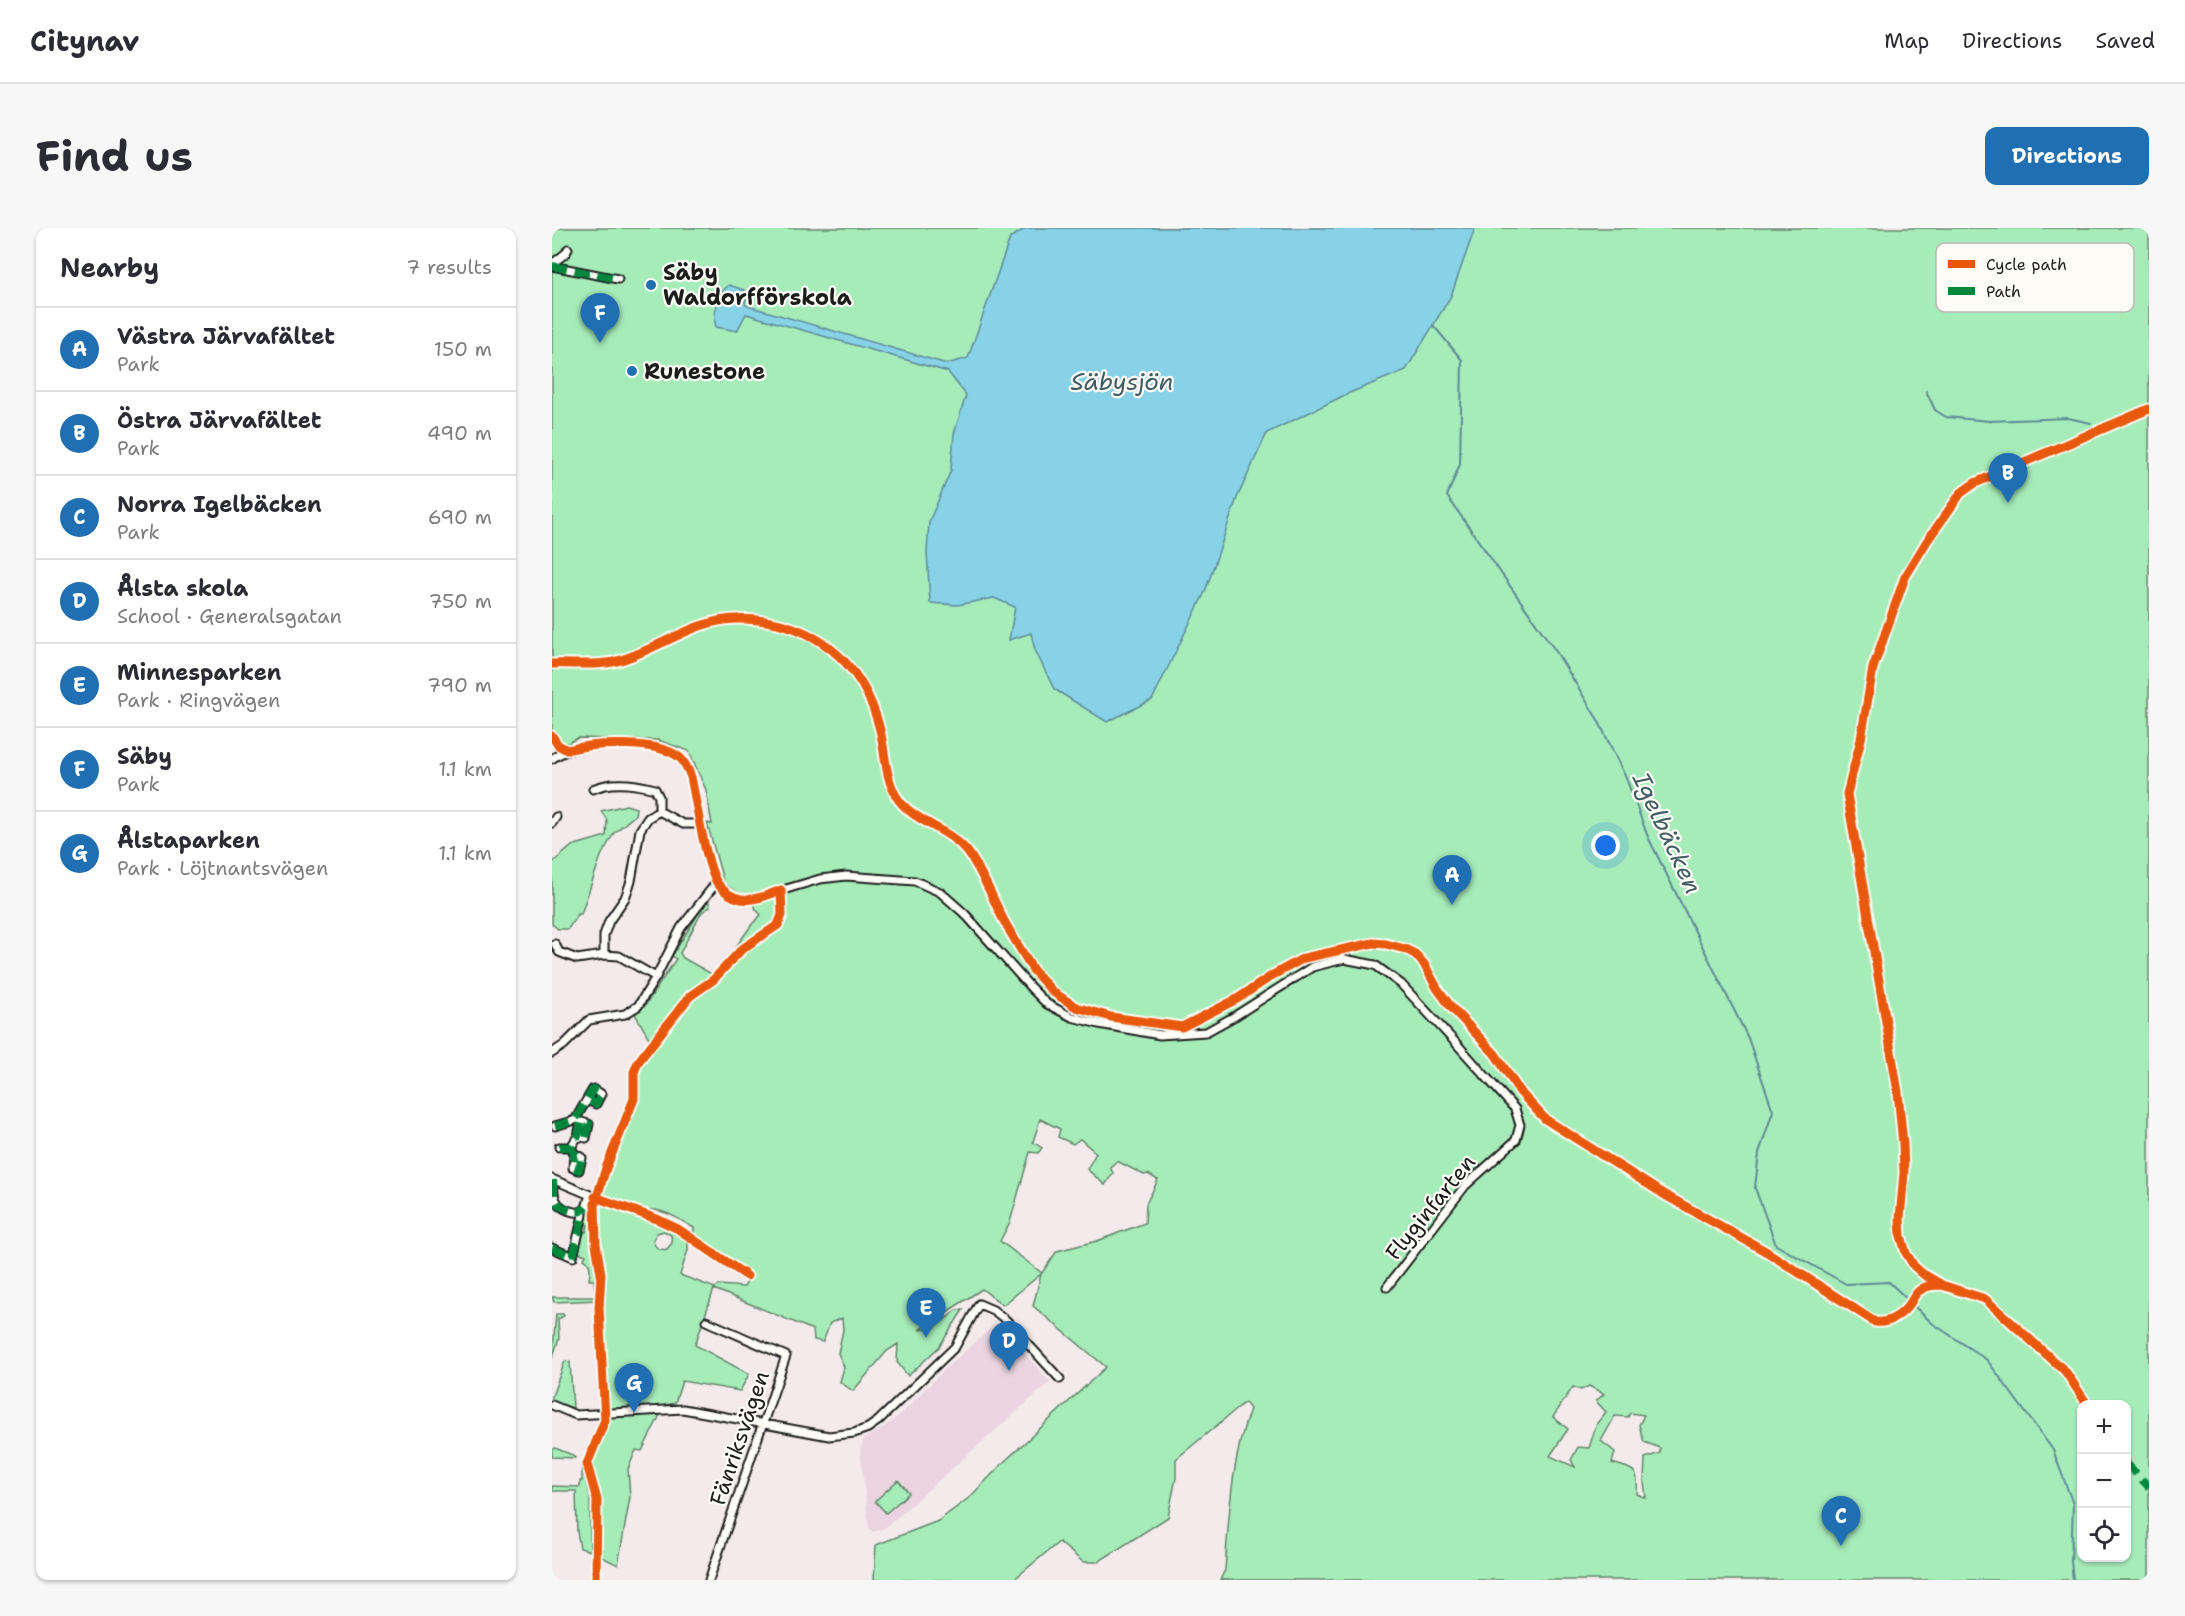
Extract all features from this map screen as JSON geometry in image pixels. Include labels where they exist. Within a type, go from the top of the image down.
[{"type":"street","points":[[552,265],[568,249]]},
{"type":"street","points":[[552,265],[618,279]]},
{"type":"street","points":[[552,1053],[564,1046],[589,1020],[625,1014],[638,1006],[681,928],[716,882],[687,766],[681,758],[657,747],[605,745],[581,746],[553,757]]},
{"type":"street","points":[[593,789],[603,785],[639,784],[655,789],[659,797],[659,811]]},
{"type":"street","points":[[659,811],[683,824],[701,824]]},
{"type":"street","points":[[604,955],[604,935],[609,921],[625,898],[631,881],[640,830],[648,818],[659,811]]},
{"type":"street","name":"Flyginfarten","points":[[716,882],[730,895],[743,899],[762,897],[820,879],[846,876],[915,881],[940,892],[964,914],[1047,1004],[1072,1017],[1160,1035],[1206,1032],[1312,967],[1344,960],[1375,964],[1401,984],[1467,1055],[1515,1109],[1520,1125],[1516,1140],[1465,1185],[1387,1287]]},
{"type":"street","points":[[555,944],[559,952],[577,959],[604,955],[619,956],[636,968],[656,977]]},
{"type":"street","points":[[560,1147],[572,1150],[578,1136],[578,1121],[585,1099],[587,1100]]},
{"type":"street","points":[[555,1126],[578,1121]]},
{"type":"street","points":[[553,1180],[592,1196],[586,1207],[576,1212],[554,1203],[553,1180]]},
{"type":"street","points":[[552,1248],[573,1257],[582,1211]]},
{"type":"street","points":[[552,1405],[576,1415],[683,1409],[830,1436],[846,1435],[868,1428],[888,1412],[954,1347],[979,1304],[993,1310],[1006,1320],[1060,1379]]},
{"type":"street","name":"Fänriksvägen","points":[[706,1321],[786,1356],[709,1580]]},
{"type":"shaded area","points":[[997,1323],[1050,1382],[885,1528],[873,1532],[869,1528],[860,1450],[864,1438],[882,1429],[903,1412],[947,1367]]},
{"type":"green space","points":[[552,228],[2149,228],[2149,1580],[1220,1580],[1225,1570],[1235,1469],[1250,1409],[1245,1402],[1176,1459],[1176,1478],[1168,1517],[1098,1562],[1083,1562],[1059,1542],[1013,1580],[874,1580],[876,1545],[938,1521],[970,1497],[1004,1462],[1106,1367],[1033,1306],[1041,1274],[1003,1305],[982,1289],[919,1330],[934,1328],[957,1310],[963,1310],[939,1347],[908,1376],[897,1362],[898,1344],[887,1351],[853,1391],[840,1382],[844,1367],[838,1353],[843,1330],[842,1318],[830,1323],[823,1342],[814,1340],[813,1330],[714,1289],[695,1345],[749,1374],[740,1391],[682,1381],[675,1403],[665,1405],[642,1451],[636,1450],[628,1469],[630,1497],[618,1565],[594,1553],[597,1491],[589,1463],[608,1422],[598,1226],[599,1203],[649,1218],[680,1234],[688,1242],[688,1250],[680,1275],[715,1288],[719,1285],[744,1287],[751,1276],[694,1238],[694,1228],[680,1220],[660,1211],[625,1206],[606,1198],[599,1192],[636,1096],[638,1068],[654,1047],[634,1012],[645,1006],[676,959],[672,956],[708,898],[710,907],[702,912],[680,953],[683,958],[715,976],[761,915],[755,908],[756,895],[743,895],[724,884],[707,823],[712,824],[706,790],[689,751],[658,740],[578,738],[564,745],[552,741]],"holes":[[[1040,1119],[1060,1129],[1058,1137],[1073,1144],[1080,1139],[1096,1153],[1087,1169],[1105,1185],[1113,1173],[1110,1167],[1117,1161],[1158,1180],[1146,1204],[1145,1223],[1097,1241],[1057,1251],[1042,1273],[1000,1241],[1010,1222],[1030,1152],[1038,1153],[1042,1148],[1033,1142]],[[664,1231],[671,1235],[672,1243],[667,1249],[659,1249],[654,1245],[653,1240],[657,1233]],[[1589,1386],[1604,1394],[1596,1401],[1606,1412],[1597,1423],[1589,1448],[1578,1447],[1571,1460],[1575,1467],[1550,1456],[1568,1429],[1553,1417],[1573,1387],[1581,1390]],[[1630,1413],[1644,1415],[1639,1425],[1644,1442],[1660,1448],[1660,1453],[1645,1458],[1646,1498],[1637,1494],[1637,1480],[1634,1472],[1612,1463],[1615,1452],[1601,1441],[1615,1416],[1628,1417]]]},
{"type":"green space","points":[[626,805],[636,808],[635,815],[614,833],[601,856],[581,914],[578,914],[568,929],[558,929],[552,924],[552,863],[572,846],[606,836],[607,820],[601,811]]},
{"type":"green space","points":[[589,1201],[592,1201],[598,1263],[598,1300],[554,1302],[552,1297],[595,1297],[594,1280],[589,1280],[589,1265],[584,1259],[586,1255],[577,1252],[588,1225],[583,1224]]},
{"type":"green space","points":[[556,1314],[564,1316],[558,1319],[559,1339],[552,1359]]},
{"type":"green space","points":[[565,1361],[570,1362],[573,1408],[552,1401]]},
{"type":"green space","points":[[555,1448],[575,1458],[552,1457],[552,1450]]},
{"type":"green space","points":[[582,1467],[590,1498],[590,1551],[580,1548],[577,1532],[576,1491],[552,1491],[552,1486],[580,1487]]},
{"type":"green space","points":[[898,1480],[909,1493],[886,1513],[875,1501]]},
{"type":"water","name":"Säbysjön","points":[[1026,228],[1475,228],[1451,296],[1406,370],[1347,394],[1267,433],[1237,498],[1205,592],[1152,700],[1107,722],[1054,689],[1035,650],[1031,633],[1009,640],[1015,607],[994,598],[957,605],[930,603],[927,552],[929,522],[951,470],[954,434],[966,395],[948,372],[746,314],[737,331],[716,327],[715,322],[715,310],[719,298],[729,285],[747,293],[745,304],[748,306],[947,364],[968,358],[1010,238]]},
{"type":"waterway","name":"Igelbäcken","points":[[1433,325],[1462,360],[1460,464],[1447,496],[1557,653],[1598,720],[1626,778],[1648,837],[1748,1038],[1773,1111],[1759,1153],[1755,1188],[1776,1245],[1846,1284],[1889,1282],[1907,1299]]},
{"type":"waterway","points":[[1926,391],[1935,410],[1946,417],[1989,421],[2068,418],[2091,423]]},
{"type":"waterway","name":"Igelbäcken","points":[[1915,1307],[1932,1323],[1987,1360],[2053,1450],[2073,1504],[2071,1561],[2073,1580]]},
{"type":"marked path","points":[[552,266],[618,279]]},
{"type":"marked path","points":[[555,1126],[575,1120],[593,1089],[601,1094],[596,1104],[587,1100]]},
{"type":"marked path","points":[[559,1147],[571,1147],[578,1136],[581,1122],[589,1124],[586,1138],[578,1136]]},
{"type":"marked path","points":[[571,1147],[574,1153],[573,1168],[579,1170],[582,1158],[574,1153]]},
{"type":"marked path","points":[[553,1180],[554,1195],[560,1206],[577,1212],[586,1207]]},
{"type":"marked path","points":[[552,1248],[573,1257],[582,1211]]},
{"type":"marked path","points":[[2131,1468],[2149,1487]]},
{"type":"cycle path","points":[[2084,1400],[2065,1371],[1985,1299],[1942,1285],[1923,1274],[1914,1266],[1906,1253],[1901,1236],[1900,1218],[1904,1173],[1898,1092],[1847,794],[1861,739],[1873,668],[1905,577],[1961,493],[1975,483],[2149,409]]},
{"type":"cycle path","points":[[552,664],[597,664],[615,661],[638,654],[695,628],[724,620],[765,621],[789,626],[830,648],[847,664],[861,683],[872,705],[880,730],[887,772],[896,796],[911,812],[950,836],[967,851],[1033,970],[1053,992],[1076,1007],[1111,1017],[1182,1027],[1237,999],[1304,958],[1373,943],[1405,949],[1415,954],[1424,964],[1451,1007],[1495,1054],[1520,1092],[1545,1119],[1665,1195],[1767,1252],[1875,1322],[1885,1322],[1897,1316],[1922,1289],[1942,1285]]},
{"type":"cycle path","points":[[552,736],[558,745],[567,750],[624,744],[656,748],[679,757],[691,777],[709,864],[718,884],[734,897],[741,899],[766,896],[781,890],[782,915],[778,925],[742,949],[713,980],[690,996],[638,1062],[634,1072],[634,1099],[606,1168],[595,1203],[596,1244],[601,1274],[599,1308],[605,1420],[587,1464],[597,1500],[596,1580]]},
{"type":"cycle path","points":[[595,1197],[678,1229],[747,1276]]},
{"type":"place","name":"Säby Waldorfförskola","points":[[651,285]]},
{"type":"place","name":"Säby","points":[[600,343]]},
{"type":"place","name":"Runestone","points":[[632,371]]},
{"type":"place","name":"Östra Järvafältet","points":[[2008,503]]},
{"type":"place","name":"Västra Järvafältet","points":[[1452,905]]},
{"type":"place","name":"Minnesparken","points":[[926,1338]]},
{"type":"place","name":"Ålsta skola","points":[[1009,1371]]},
{"type":"place","name":"Ålstaparken","points":[[634,1413]]},
{"type":"place","name":"Norra Igelbäcken","points":[[1841,1546]]}]
